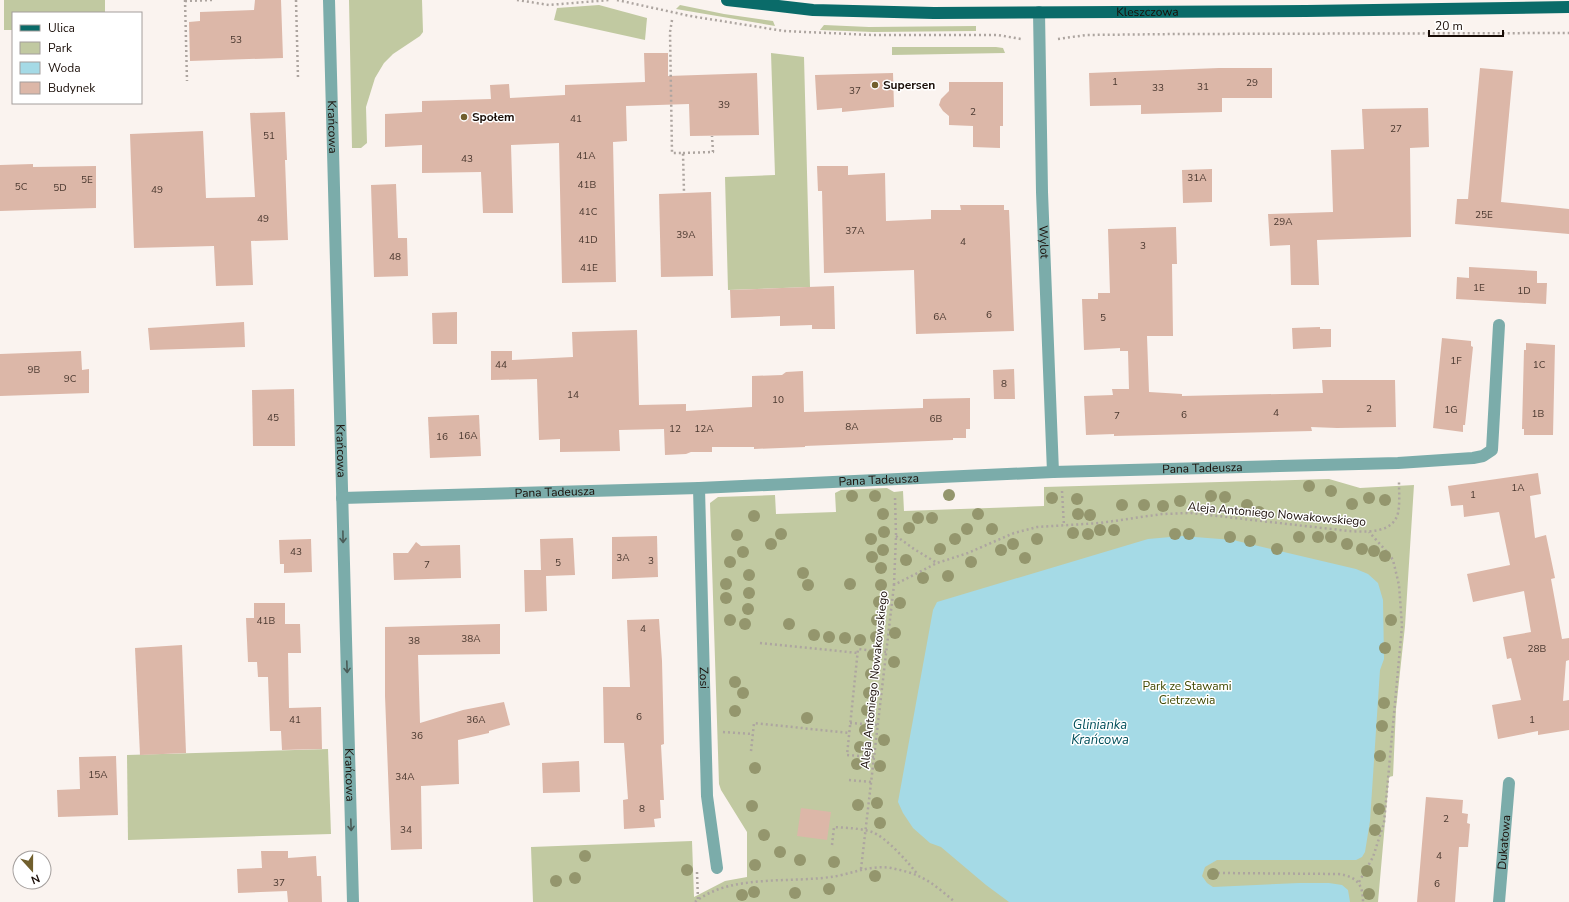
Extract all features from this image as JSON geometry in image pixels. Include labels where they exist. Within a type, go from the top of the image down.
[{"type":"main road","name":"Kleszczowa","points":[[727,0],[820,11],[934,13],[1306,11],[1569,7]]},
{"type":"street","name":"Krańcowa","points":[[329,0],[353,902]]},
{"type":"street","name":"Wylot","points":[[1039,12],[1043,216],[1057,472]]},
{"type":"street","name":"Pana Tadeusza","points":[[342,498],[699,488],[1057,472],[1398,463],[1473,458],[1483,456],[1492,450],[1499,325]]},
{"type":"street","name":"Zosi","points":[[699,488],[708,796],[717,868]]},
{"type":"street","name":"Dukatowa","points":[[1499,902],[1509,783]]},
{"type":"path","points":[[187,82],[185,1],[213,0]]},
{"type":"path","points":[[296,0],[298,78]]},
{"type":"path","points":[[517,0],[549,5],[610,0]]},
{"type":"path","points":[[672,20],[670,32],[672,153],[712,152],[712,136]]},
{"type":"path","points":[[1053,40],[1086,35],[1569,33]]},
{"type":"path","points":[[683,153],[684,193]]},
{"type":"path","name":"Aleja Antoniego Nowakowskiego","points":[[861,869],[894,585],[937,563],[968,553],[1014,533],[1037,527],[1064,526],[1162,514],[1191,513],[1348,531],[1369,532],[1384,529],[1393,523],[1398,514],[1398,463]]},
{"type":"path","points":[[1057,472],[1064,526]]},
{"type":"path","points":[[894,585],[896,536],[895,480]]},
{"type":"path","points":[[1359,882],[1373,857],[1384,823],[1402,626],[1399,585],[1393,560],[1390,554],[1369,532]]},
{"type":"path","points":[[896,536],[937,563]]},
{"type":"path","points":[[760,642],[858,653]]},
{"type":"path","points":[[874,757],[847,755],[858,649],[886,652]]},
{"type":"path","points":[[751,751],[754,723],[849,733]]},
{"type":"path","points":[[850,723],[878,725]]},
{"type":"path","points":[[748,733],[753,734]]},
{"type":"path","points":[[850,780],[871,782]]},
{"type":"path","points":[[832,845],[834,827],[874,833],[909,862],[918,876]]},
{"type":"path","points":[[695,902],[717,890],[746,882],[803,880],[837,876],[861,869],[876,867],[890,868],[918,876],[955,902]]},
{"type":"path","points":[[1218,873],[1348,875],[1359,882],[1363,894],[1363,902]]},
{"type":"green space","points":[[4,0],[105,0],[105,12],[12,12],[12,30],[4,30]]},
{"type":"green space","points":[[349,0],[422,0],[423,32],[420,36],[393,54],[384,63],[375,78],[366,107],[367,143],[361,148],[352,148]]},
{"type":"green space","points":[[599,5],[647,18],[645,40],[554,20],[557,8]]},
{"type":"green space","points":[[680,5],[724,14],[773,21],[775,26],[676,9]]},
{"type":"green space","points":[[824,25],[869,27],[976,26],[976,31],[873,32],[820,30]]},
{"type":"green space","points":[[892,47],[996,47],[1003,48],[1005,53],[892,55]]},
{"type":"green space","points":[[771,53],[804,57],[810,287],[728,290],[725,177],[775,175]]},
{"type":"green space","name":"Park ze Stawami Cietrzewia","points":[[1329,479],[1360,488],[1414,485],[1405,626],[1396,709],[1393,776],[1389,777],[1378,902],[533,902],[531,847],[692,841],[694,897],[725,881],[747,877],[747,832],[721,790],[719,784],[710,503],[718,497],[775,495],[776,514],[836,512],[835,493],[841,490],[887,488],[894,492],[903,491],[904,511],[1044,506],[1044,487]]},
{"type":"green space","points":[[328,749],[331,834],[128,840],[127,755]]},
{"type":"water","name":"Glinianka Krańcowa","points":[[1182,536],[1233,540],[1356,569],[1368,574],[1378,583],[1383,600],[1384,659],[1380,670],[1370,821],[1365,852],[1362,857],[1356,860],[1217,860],[1205,867],[1202,876],[1207,883],[1213,887],[1299,883],[1329,883],[1342,885],[1348,890],[1350,902],[1009,902],[986,885],[941,847],[930,843],[913,828],[898,802],[933,610],[937,602],[1148,539]]},
{"type":"building","points":[[255,0],[281,0],[283,58],[190,61],[189,22],[200,21],[200,12],[254,10]]},
{"type":"building","points":[[644,53],[668,53],[668,76],[757,73],[759,135],[690,136],[689,104],[626,106],[627,141],[613,142],[616,282],[562,283],[559,143],[511,145],[513,213],[483,213],[481,172],[422,173],[422,145],[385,147],[385,114],[422,112],[422,101],[491,99],[490,85],[509,84],[510,98],[565,95],[565,85],[645,82]]},
{"type":"building","points":[[1219,68],[1272,68],[1272,98],[1222,98],[1222,112],[1141,114],[1141,105],[1090,106],[1089,73]]},
{"type":"building","points":[[1480,68],[1513,71],[1501,202],[1569,209],[1569,234],[1455,224],[1457,199],[1468,199]]},
{"type":"building","points":[[893,73],[894,107],[842,112],[842,108],[817,110],[815,75]]},
{"type":"building","points":[[949,82],[1003,82],[1003,126],[1000,126],[1000,148],[973,147],[973,126],[949,125],[949,116],[939,105],[941,99],[949,91]]},
{"type":"building","points":[[1428,108],[1429,147],[1410,148],[1411,237],[1317,240],[1319,285],[1291,285],[1290,245],[1270,246],[1268,214],[1333,212],[1331,150],[1364,149],[1362,109]]},
{"type":"building","points":[[285,112],[288,240],[251,241],[253,285],[216,286],[214,246],[134,248],[130,134],[203,131],[206,198],[255,197],[250,113]]},
{"type":"building","points":[[33,164],[33,167],[96,166],[96,208],[0,211],[0,165]]},
{"type":"building","points":[[817,166],[848,166],[848,175],[885,173],[886,221],[931,219],[931,210],[961,210],[960,205],[1004,205],[1004,210],[1009,210],[1014,331],[916,334],[914,270],[824,273],[822,191],[818,191]]},
{"type":"building","points":[[1212,169],[1212,202],[1183,203],[1182,170]]},
{"type":"building","points":[[396,184],[398,238],[407,238],[408,276],[374,277],[371,185]]},
{"type":"building","points":[[711,192],[713,276],[661,277],[659,194]]},
{"type":"building","points":[[1176,227],[1177,264],[1172,264],[1173,336],[1147,336],[1149,392],[1182,394],[1182,396],[1323,393],[1322,380],[1395,380],[1396,427],[1311,427],[1312,431],[1114,436],[1114,434],[1086,435],[1084,396],[1113,395],[1112,389],[1129,389],[1128,351],[1120,351],[1120,348],[1084,350],[1082,299],[1098,299],[1098,293],[1110,293],[1108,229]]},
{"type":"building","points":[[1469,267],[1537,271],[1537,283],[1547,283],[1546,304],[1456,299],[1457,277],[1469,278]]},
{"type":"building","points":[[834,286],[835,329],[812,329],[812,325],[780,326],[780,316],[731,318],[730,290]]},
{"type":"building","points":[[457,312],[457,344],[433,344],[432,313]]},
{"type":"building","points":[[244,322],[245,347],[150,350],[148,328]]},
{"type":"building","points":[[1320,327],[1320,329],[1331,329],[1331,347],[1293,349],[1292,328]]},
{"type":"building","points":[[637,330],[639,405],[686,404],[686,411],[752,407],[752,376],[782,375],[786,372],[803,371],[804,412],[923,408],[923,399],[970,398],[970,429],[966,429],[966,438],[953,438],[953,440],[754,449],[754,447],[712,447],[712,452],[691,452],[686,454],[665,455],[664,429],[619,430],[620,451],[560,452],[560,439],[539,440],[537,379],[491,380],[491,351],[512,351],[512,360],[573,357],[572,332]]},
{"type":"building","points":[[1442,338],[1471,341],[1471,346],[1473,347],[1463,432],[1433,428]]},
{"type":"building","points":[[1526,343],[1555,345],[1553,435],[1524,435],[1524,429],[1522,429],[1524,350],[1526,350]]},
{"type":"building","points":[[81,351],[82,370],[89,369],[89,393],[0,396],[0,354]]},
{"type":"building","points":[[1014,369],[1015,399],[994,399],[993,370]]},
{"type":"building","points":[[294,389],[295,446],[253,446],[252,390]]},
{"type":"building","points":[[479,415],[481,456],[430,458],[428,417]]},
{"type":"building","points":[[1538,473],[1541,494],[1530,496],[1535,538],[1546,535],[1555,578],[1551,579],[1562,639],[1569,638],[1569,660],[1566,661],[1563,701],[1569,700],[1569,730],[1538,735],[1538,731],[1498,739],[1492,705],[1521,700],[1511,658],[1507,659],[1503,637],[1531,632],[1524,591],[1473,602],[1467,574],[1510,565],[1499,512],[1464,517],[1463,505],[1451,506],[1448,486]]},
{"type":"building","points":[[657,536],[658,577],[612,579],[612,537]]},
{"type":"building","points":[[573,538],[575,575],[546,576],[547,611],[525,612],[524,570],[541,570],[540,539]]},
{"type":"building","points":[[311,539],[312,572],[284,573],[284,564],[280,564],[279,540]]},
{"type":"building","points":[[416,542],[421,546],[460,545],[461,578],[394,580],[393,553],[408,553]]},
{"type":"building","points":[[254,603],[285,603],[285,624],[300,624],[301,653],[288,653],[289,708],[321,707],[322,749],[282,750],[281,731],[270,731],[268,677],[258,677],[257,662],[248,662],[246,618],[254,618]]},
{"type":"building","points":[[659,619],[662,661],[664,744],[661,745],[664,800],[660,800],[661,818],[654,819],[655,827],[624,829],[623,800],[628,799],[624,743],[604,743],[603,687],[630,687],[627,620]]},
{"type":"building","points":[[500,624],[500,654],[418,655],[420,723],[463,710],[504,702],[510,725],[489,731],[489,733],[458,740],[459,784],[421,786],[422,849],[391,850],[385,696],[385,627]]},
{"type":"building","points":[[182,645],[186,753],[140,755],[135,648]]},
{"type":"building","points":[[116,756],[118,815],[58,817],[57,790],[80,789],[79,757]]},
{"type":"building","points":[[579,761],[580,792],[543,793],[542,763]]},
{"type":"building","points":[[1426,797],[1463,800],[1462,813],[1468,814],[1467,823],[1470,824],[1468,847],[1459,847],[1455,902],[1417,902]]},
{"type":"building","points":[[801,808],[831,812],[827,840],[797,836]]},
{"type":"building","points":[[261,851],[288,851],[288,858],[316,856],[317,876],[321,876],[322,902],[288,902],[287,891],[238,893],[237,869],[262,868]]},
{"type":"place","name":"Supersen","points":[[875,85]]},
{"type":"place","name":"Społem","points":[[464,117]]}]
